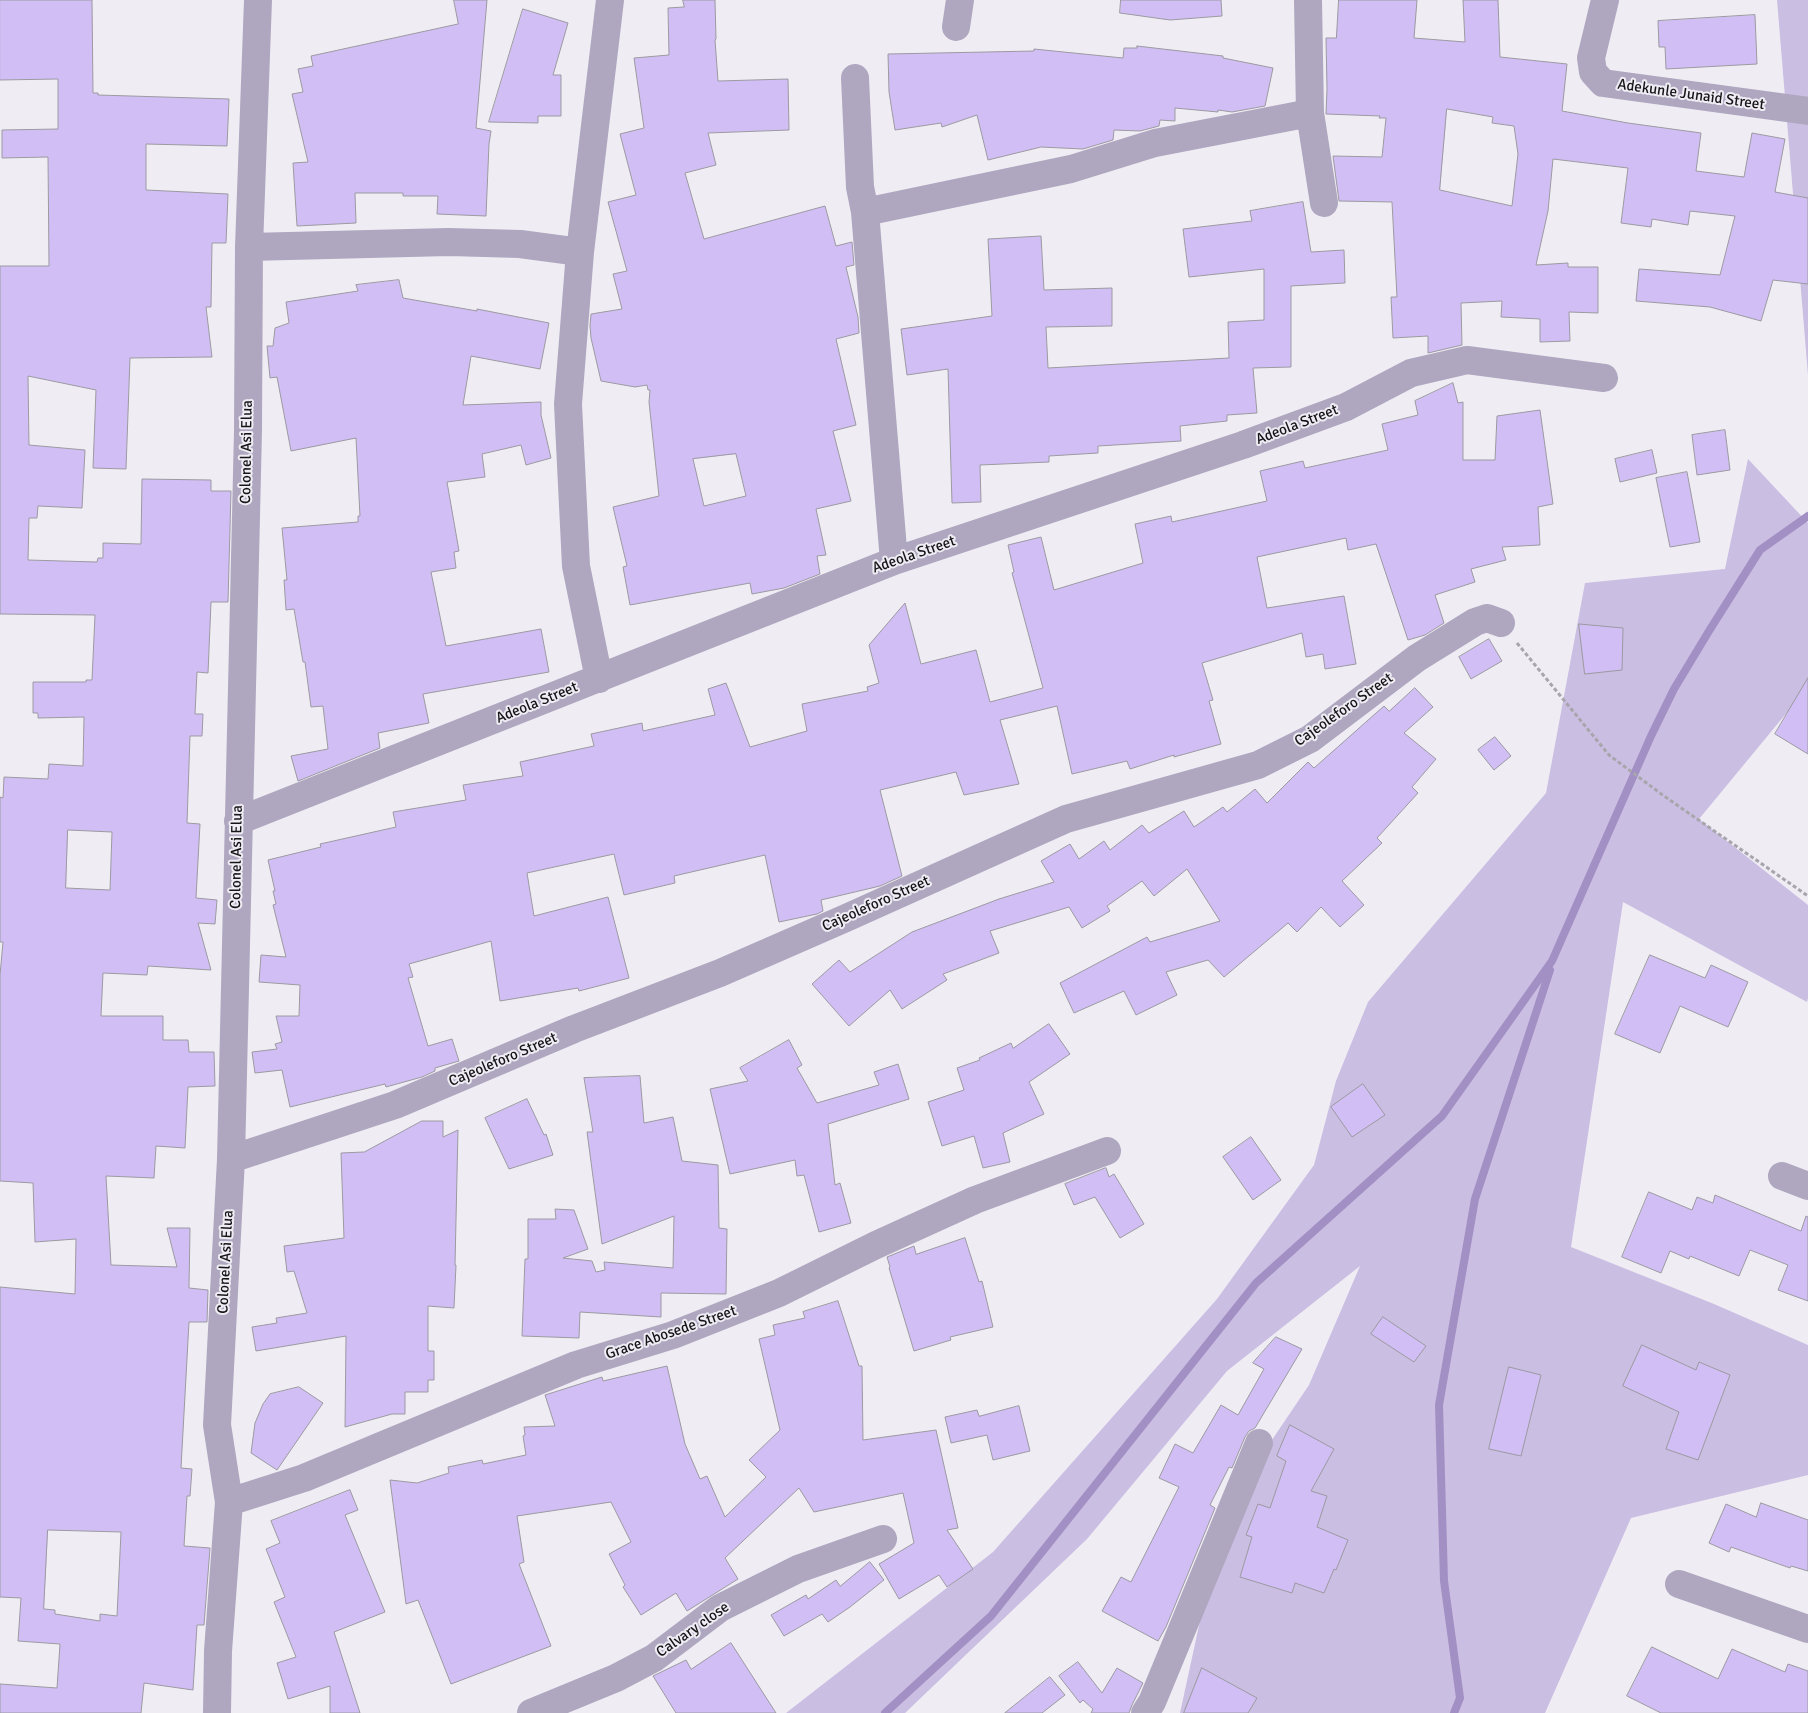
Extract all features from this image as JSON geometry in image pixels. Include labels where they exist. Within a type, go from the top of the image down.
[{"type":"street","name":"Colonel Asi Elua","points":[[217,1713],[218,1651],[229,1502],[217,1424],[231,1159],[248,430],[249,247],[258,0]]},
{"type":"street","points":[[599,679],[576,566],[568,404],[580,252],[610,0]]},
{"type":"street","points":[[956,27],[960,0]]},
{"type":"street","points":[[1308,0],[1310,113],[1324,203]]},
{"type":"street","name":"Adekunle Junaid Street","points":[[1604,0],[1591,58],[1593,72],[1603,83],[1808,111]]},
{"type":"street","points":[[855,78],[860,187],[865,212],[894,561]]},
{"type":"street","points":[[865,212],[1071,169],[1156,142],[1310,113]]},
{"type":"street","points":[[249,247],[449,242],[520,244],[580,252]]},
{"type":"street","name":"Adeola Street","points":[[238,821],[894,561],[1243,445],[1346,407],[1411,373],[1467,360],[1604,378]]},
{"type":"street","name":"Cajeoleforo Street","points":[[231,1159],[395,1106],[574,1029],[720,973],[1066,819],[1258,765],[1310,739],[1417,658],[1475,622],[1487,618],[1501,623]]},
{"type":"street","name":"Grace Abosede Street","points":[[229,1502],[304,1478],[576,1365],[673,1335],[779,1293],[876,1245],[975,1200],[1107,1151]]},
{"type":"street","points":[[1782,1176],[1808,1186]]},
{"type":"street","points":[[1145,1713],[1152,1702],[1259,1443]]},
{"type":"street","name":"Calvary close","points":[[531,1713],[616,1678],[654,1658],[720,1608],[798,1569],[883,1539]]},
{"type":"street","points":[[1679,1584],[1808,1629]]},
{"type":"path","points":[[1501,623],[1609,755],[1664,796],[1808,896]]},
{"type":"shaded area","points":[[1777,0],[1808,0],[1808,375]]},
{"type":"shaded area","points":[[1748,459],[1808,523],[1808,687],[1699,819],[1808,905],[1808,998],[1807,1002],[1623,902],[1571,1247],[1714,1304],[1808,1345],[1808,1475],[1631,1518],[1545,1713],[1180,1713],[1208,1584],[1249,1474],[1309,1385],[1360,1266],[1227,1371],[1087,1539],[905,1713],[786,1713],[993,1552],[1217,1299],[1314,1165],[1336,1081],[1368,1002],[1546,793],[1585,583],[1725,569]]},
{"type":"building","points":[[0,0],[92,0],[93,93],[98,93],[98,95],[229,99],[227,146],[146,144],[146,190],[228,194],[226,243],[212,243],[211,307],[206,307],[212,357],[130,358],[126,469],[93,468],[96,390],[28,376],[29,445],[85,450],[82,508],[38,506],[37,518],[29,518],[28,560],[97,562],[98,558],[103,558],[103,543],[141,544],[142,479],[211,480],[211,491],[231,491],[228,602],[211,602],[208,673],[197,672],[195,714],[203,714],[202,736],[190,736],[187,823],[200,824],[196,898],[217,900],[215,924],[198,923],[211,970],[148,966],[147,975],[103,973],[101,1016],[163,1016],[163,1040],[188,1040],[189,1052],[214,1052],[215,1086],[188,1087],[185,1148],[156,1146],[154,1178],[106,1176],[111,1265],[177,1267],[167,1228],[190,1228],[189,1288],[208,1290],[207,1322],[189,1322],[181,1468],[192,1469],[190,1496],[187,1496],[184,1546],[210,1548],[204,1625],[197,1625],[193,1690],[144,1683],[141,1713],[0,1713],[0,1684],[57,1688],[60,1644],[18,1641],[21,1598],[0,1597],[0,1287],[75,1294],[76,1239],[35,1242],[33,1183],[0,1181],[0,975],[3,942],[0,942],[0,797],[3,798],[4,777],[48,779],[49,764],[83,766],[84,717],[38,718],[38,713],[33,713],[33,682],[86,682],[86,680],[92,680],[95,615],[0,614],[0,266],[49,266],[48,157],[2,158],[2,130],[58,129],[58,79],[0,80]],"holes":[[[68,830],[112,832],[110,890],[66,888]],[[48,1530],[121,1532],[117,1616],[100,1614],[100,1621],[55,1614],[55,1610],[44,1609]]]},
{"type":"building","points":[[454,0],[487,0],[476,128],[491,131],[486,216],[437,214],[438,196],[403,196],[403,193],[355,193],[356,223],[297,226],[293,163],[308,162],[292,94],[303,92],[298,69],[313,66],[311,56],[458,24]]},
{"type":"building","points":[[683,0],[715,0],[718,81],[788,79],[789,130],[708,133],[716,165],[685,173],[704,239],[825,206],[836,246],[852,242],[854,265],[846,267],[858,317],[859,333],[836,339],[856,425],[833,431],[851,501],[816,509],[826,555],[817,556],[820,574],[784,588],[752,594],[750,583],[630,605],[623,567],[627,566],[613,507],[659,496],[649,402],[650,390],[648,390],[647,385],[635,387],[601,381],[591,338],[591,314],[622,309],[613,274],[627,271],[608,202],[636,195],[620,134],[644,128],[634,58],[669,55],[668,8],[684,7]],"holes":[[[736,454],[746,496],[704,506],[693,459]]]},
{"type":"building","points":[[1121,0],[1221,0],[1222,16],[1170,20],[1120,13]]},
{"type":"building","points":[[1339,0],[1417,0],[1414,38],[1465,42],[1463,0],[1498,0],[1500,57],[1567,64],[1562,111],[1628,123],[1701,133],[1696,171],[1744,177],[1752,133],[1785,139],[1775,192],[1808,198],[1808,284],[1773,280],[1761,321],[1710,307],[1636,301],[1639,269],[1720,275],[1735,216],[1690,211],[1688,225],[1652,219],[1651,227],[1621,223],[1628,168],[1553,159],[1548,211],[1536,265],[1568,263],[1568,267],[1598,267],[1598,313],[1569,312],[1570,341],[1540,342],[1540,319],[1501,317],[1502,301],[1461,303],[1462,345],[1428,353],[1428,336],[1393,338],[1391,297],[1397,297],[1392,202],[1339,201],[1333,156],[1382,157],[1386,118],[1379,118],[1380,116],[1326,114],[1326,38],[1336,38]],"holes":[[[1447,109],[1493,117],[1492,123],[1514,126],[1518,154],[1512,206],[1440,190]]]},
{"type":"building","points":[[523,9],[568,23],[553,75],[561,75],[561,116],[538,116],[538,123],[489,122]]},
{"type":"building","points":[[1755,15],[1757,64],[1666,69],[1665,47],[1659,47],[1658,21]]},
{"type":"building","points":[[1137,46],[1223,56],[1223,58],[1273,68],[1265,106],[1232,112],[1175,108],[1175,121],[1160,120],[1159,126],[1140,131],[1114,130],[1113,140],[1083,149],[1041,147],[988,160],[977,115],[942,127],[941,123],[895,130],[889,92],[888,54],[1034,51],[1034,49],[1123,58],[1124,48],[1137,48]]},
{"type":"building","points":[[1303,202],[1311,252],[1344,250],[1345,283],[1291,286],[1291,367],[1253,368],[1257,413],[1227,415],[1227,421],[1180,426],[1181,441],[1098,446],[1098,453],[1049,456],[1049,462],[980,465],[981,502],[952,503],[948,369],[907,375],[901,329],[992,316],[988,239],[1041,236],[1044,290],[1112,288],[1112,326],[1046,327],[1048,368],[1229,358],[1228,322],[1264,320],[1264,269],[1189,277],[1183,229],[1252,221],[1250,211]]},
{"type":"building","points":[[399,280],[403,298],[477,311],[477,309],[549,323],[540,369],[471,356],[463,405],[541,402],[541,415],[551,458],[526,465],[521,445],[482,454],[485,477],[447,482],[459,551],[454,552],[456,568],[431,572],[446,646],[541,629],[549,672],[423,694],[429,723],[378,733],[380,748],[298,781],[291,756],[328,749],[323,706],[311,707],[305,662],[303,662],[294,609],[286,610],[284,580],[287,580],[282,528],[358,522],[358,516],[360,516],[356,438],[291,451],[277,377],[270,378],[267,346],[273,346],[275,328],[289,323],[286,302],[358,291],[356,285]]},
{"type":"building","points":[[1453,383],[1458,403],[1463,402],[1463,460],[1495,460],[1497,416],[1540,410],[1553,504],[1538,507],[1540,545],[1502,547],[1506,560],[1471,569],[1475,582],[1435,595],[1444,623],[1425,635],[1408,640],[1376,544],[1348,550],[1346,538],[1257,557],[1267,608],[1344,596],[1356,664],[1325,669],[1323,654],[1306,657],[1302,633],[1202,663],[1213,700],[1209,701],[1221,744],[1174,757],[1174,755],[1130,769],[1127,761],[1072,774],[1057,706],[1000,720],[1019,784],[964,795],[956,772],[880,790],[902,876],[880,886],[821,900],[823,911],[779,922],[765,855],[674,876],[675,883],[624,895],[614,854],[527,873],[534,916],[608,897],[629,978],[579,991],[578,988],[500,1001],[491,941],[409,964],[413,977],[408,978],[428,1046],[452,1039],[459,1061],[435,1068],[435,1071],[422,1077],[386,1087],[385,1084],[290,1107],[282,1070],[255,1073],[252,1052],[277,1049],[275,1044],[282,1042],[276,1016],[299,1016],[300,985],[259,982],[261,955],[286,957],[273,905],[276,904],[273,891],[275,891],[268,860],[321,847],[320,844],[396,827],[393,812],[466,800],[463,785],[523,776],[520,762],[594,746],[591,734],[642,723],[643,731],[715,715],[708,689],[726,683],[750,747],[807,731],[802,704],[868,691],[867,687],[879,683],[869,645],[905,603],[921,664],[976,650],[990,702],[1043,688],[1012,573],[1014,572],[1008,545],[1041,537],[1054,590],[1143,563],[1135,524],[1171,516],[1172,522],[1267,501],[1260,471],[1303,461],[1305,468],[1388,450],[1382,424],[1418,415],[1415,401]]},
{"type":"building","points":[[1725,430],[1730,470],[1697,475],[1692,435]]},
{"type":"building","points":[[1652,450],[1657,473],[1620,482],[1615,459]]},
{"type":"building","points":[[1687,472],[1700,542],[1670,547],[1656,478]]},
{"type":"building","points":[[1579,624],[1623,628],[1622,670],[1585,674]]},
{"type":"building","points":[[1489,639],[1502,661],[1471,679],[1459,657]]},
{"type":"building","points":[[1808,678],[1808,754],[1775,734]]},
{"type":"building","points":[[1415,688],[1433,707],[1404,733],[1436,759],[1412,787],[1418,793],[1377,838],[1382,843],[1342,881],[1364,905],[1340,927],[1321,907],[1297,932],[1288,923],[1224,977],[1208,960],[1166,972],[1177,995],[1136,1015],[1124,991],[1074,1013],[1060,983],[1147,937],[1150,942],[1220,921],[1187,869],[1154,896],[1142,881],[1107,906],[1110,911],[1082,928],[1069,907],[990,931],[999,953],[943,974],[947,980],[902,1009],[890,990],[849,1026],[812,984],[839,960],[850,972],[912,932],[999,899],[1054,882],[1041,861],[1070,844],[1079,859],[1104,841],[1110,850],[1142,825],[1149,833],[1184,811],[1194,827],[1223,807],[1227,812],[1255,789],[1267,803],[1308,762],[1314,768],[1384,706],[1389,711]]},
{"type":"building","points":[[1495,737],[1511,756],[1494,770],[1478,750]]},
{"type":"building","points":[[1650,955],[1705,978],[1711,965],[1748,982],[1728,1027],[1680,1006],[1660,1053],[1615,1034]]},
{"type":"building","points":[[1049,1024],[1070,1054],[1029,1082],[1044,1114],[1003,1133],[1010,1162],[983,1168],[974,1136],[942,1146],[928,1102],[964,1090],[957,1068],[980,1060],[979,1058],[1011,1043],[1013,1048]]},
{"type":"building","points":[[789,1040],[802,1065],[797,1068],[817,1103],[879,1085],[874,1072],[898,1064],[909,1099],[828,1124],[835,1185],[840,1183],[851,1223],[819,1232],[804,1175],[797,1176],[795,1160],[730,1174],[710,1089],[748,1081],[740,1068]]},
{"type":"building","points":[[640,1076],[644,1123],[673,1117],[682,1161],[718,1165],[719,1228],[727,1229],[726,1294],[661,1293],[661,1317],[580,1312],[579,1338],[522,1336],[525,1259],[528,1259],[528,1219],[556,1219],[555,1209],[574,1210],[588,1249],[563,1258],[592,1261],[596,1272],[605,1270],[604,1262],[673,1268],[674,1216],[602,1244],[587,1132],[593,1132],[584,1078]]},
{"type":"building","points":[[1363,1084],[1385,1115],[1352,1137],[1331,1107]]},
{"type":"building","points":[[527,1099],[544,1135],[546,1134],[553,1155],[509,1169],[485,1118]]},
{"type":"building","points":[[422,1121],[443,1121],[443,1137],[458,1130],[454,1308],[428,1306],[428,1351],[434,1351],[434,1380],[428,1380],[428,1392],[405,1392],[405,1414],[392,1414],[345,1427],[346,1336],[256,1351],[252,1327],[277,1323],[276,1318],[307,1313],[294,1271],[287,1272],[284,1246],[344,1238],[341,1153],[364,1152]]},
{"type":"building","points":[[1251,1137],[1281,1180],[1253,1200],[1223,1157]]},
{"type":"building","points":[[1106,1168],[1109,1177],[1114,1174],[1144,1224],[1120,1238],[1095,1197],[1074,1205],[1065,1184]]},
{"type":"building","points":[[1649,1192],[1692,1210],[1697,1197],[1713,1203],[1715,1195],[1801,1231],[1806,1216],[1808,1217],[1808,1301],[1778,1290],[1788,1265],[1750,1250],[1739,1276],[1690,1256],[1689,1259],[1670,1251],[1661,1273],[1622,1257]]},
{"type":"building","points":[[965,1238],[979,1282],[982,1281],[993,1327],[950,1337],[951,1340],[914,1351],[887,1257],[914,1246],[916,1254]]},
{"type":"building","points":[[838,1301],[859,1366],[862,1366],[863,1440],[936,1430],[958,1528],[947,1530],[973,1569],[947,1587],[939,1575],[899,1599],[879,1564],[914,1543],[903,1493],[814,1512],[799,1488],[725,1558],[738,1579],[687,1611],[676,1593],[641,1615],[623,1587],[625,1585],[609,1554],[631,1542],[611,1502],[517,1516],[524,1562],[519,1564],[551,1646],[451,1684],[418,1600],[406,1604],[390,1480],[417,1483],[449,1473],[448,1467],[482,1460],[483,1464],[526,1455],[523,1436],[525,1435],[524,1427],[555,1426],[545,1395],[602,1377],[603,1381],[667,1366],[685,1444],[700,1479],[707,1476],[725,1517],[766,1477],[749,1460],[780,1430],[759,1339],[775,1335],[773,1325],[805,1318],[803,1312]]},
{"type":"building","points":[[1383,1317],[1426,1346],[1414,1362],[1371,1334]]},
{"type":"building","points":[[1276,1337],[1302,1349],[1255,1428],[1249,1431],[1245,1437],[1232,1468],[1229,1467],[1210,1505],[1215,1508],[1166,1627],[1158,1641],[1102,1611],[1121,1577],[1131,1582],[1179,1487],[1159,1478],[1175,1444],[1193,1453],[1221,1405],[1238,1415],[1264,1369],[1253,1363]]},
{"type":"building","points":[[1642,1345],[1696,1370],[1699,1362],[1730,1375],[1698,1460],[1666,1449],[1679,1412],[1623,1386]]},
{"type":"building","points":[[1509,1367],[1541,1375],[1521,1456],[1489,1449]]},
{"type":"building","points":[[299,1387],[323,1403],[277,1470],[251,1453],[255,1423],[263,1404],[270,1394]]},
{"type":"building","points":[[1019,1406],[1030,1451],[993,1460],[987,1435],[951,1443],[945,1417],[977,1410],[979,1416]]},
{"type":"building","points":[[1290,1425],[1334,1449],[1311,1491],[1327,1496],[1317,1527],[1348,1540],[1324,1593],[1295,1583],[1292,1593],[1240,1577],[1252,1537],[1246,1535],[1258,1504],[1270,1508],[1286,1461],[1277,1456]]},
{"type":"building","points":[[350,1490],[358,1510],[345,1515],[385,1612],[334,1632],[360,1713],[330,1713],[330,1686],[288,1699],[277,1663],[296,1657],[274,1602],[285,1597],[266,1549],[280,1543],[271,1521]]},
{"type":"building","points":[[1761,1503],[1808,1520],[1808,1571],[1791,1566],[1790,1568],[1731,1547],[1729,1552],[1709,1543],[1726,1504],[1756,1517]]},
{"type":"building","points":[[870,1562],[884,1580],[828,1622],[822,1614],[784,1636],[771,1615],[806,1595],[808,1599],[836,1580],[840,1586]]},
{"type":"building","points":[[731,1643],[776,1713],[676,1713],[653,1676],[686,1660],[691,1669]]},
{"type":"building","points":[[1652,1647],[1718,1679],[1732,1649],[1785,1672],[1788,1664],[1808,1671],[1808,1713],[1661,1713],[1627,1696]]},
{"type":"building","points":[[1078,1662],[1102,1693],[1117,1668],[1143,1683],[1129,1713],[1091,1713],[1093,1709],[1083,1700],[1080,1703],[1059,1676]]},
{"type":"building","points":[[1202,1668],[1257,1698],[1248,1713],[1184,1713]]},
{"type":"building","points":[[1050,1677],[1065,1695],[1042,1713],[1005,1713]]},
{"type":"waterway","points":[[885,1713],[991,1616],[1256,1283],[1442,1116],[1552,961],[1651,736],[1674,689],[1709,631],[1760,550],[1808,516]]},
{"type":"waterway","points":[[1454,1713],[1460,1698],[1444,1581],[1439,1405],[1475,1199],[1550,970]]}]
